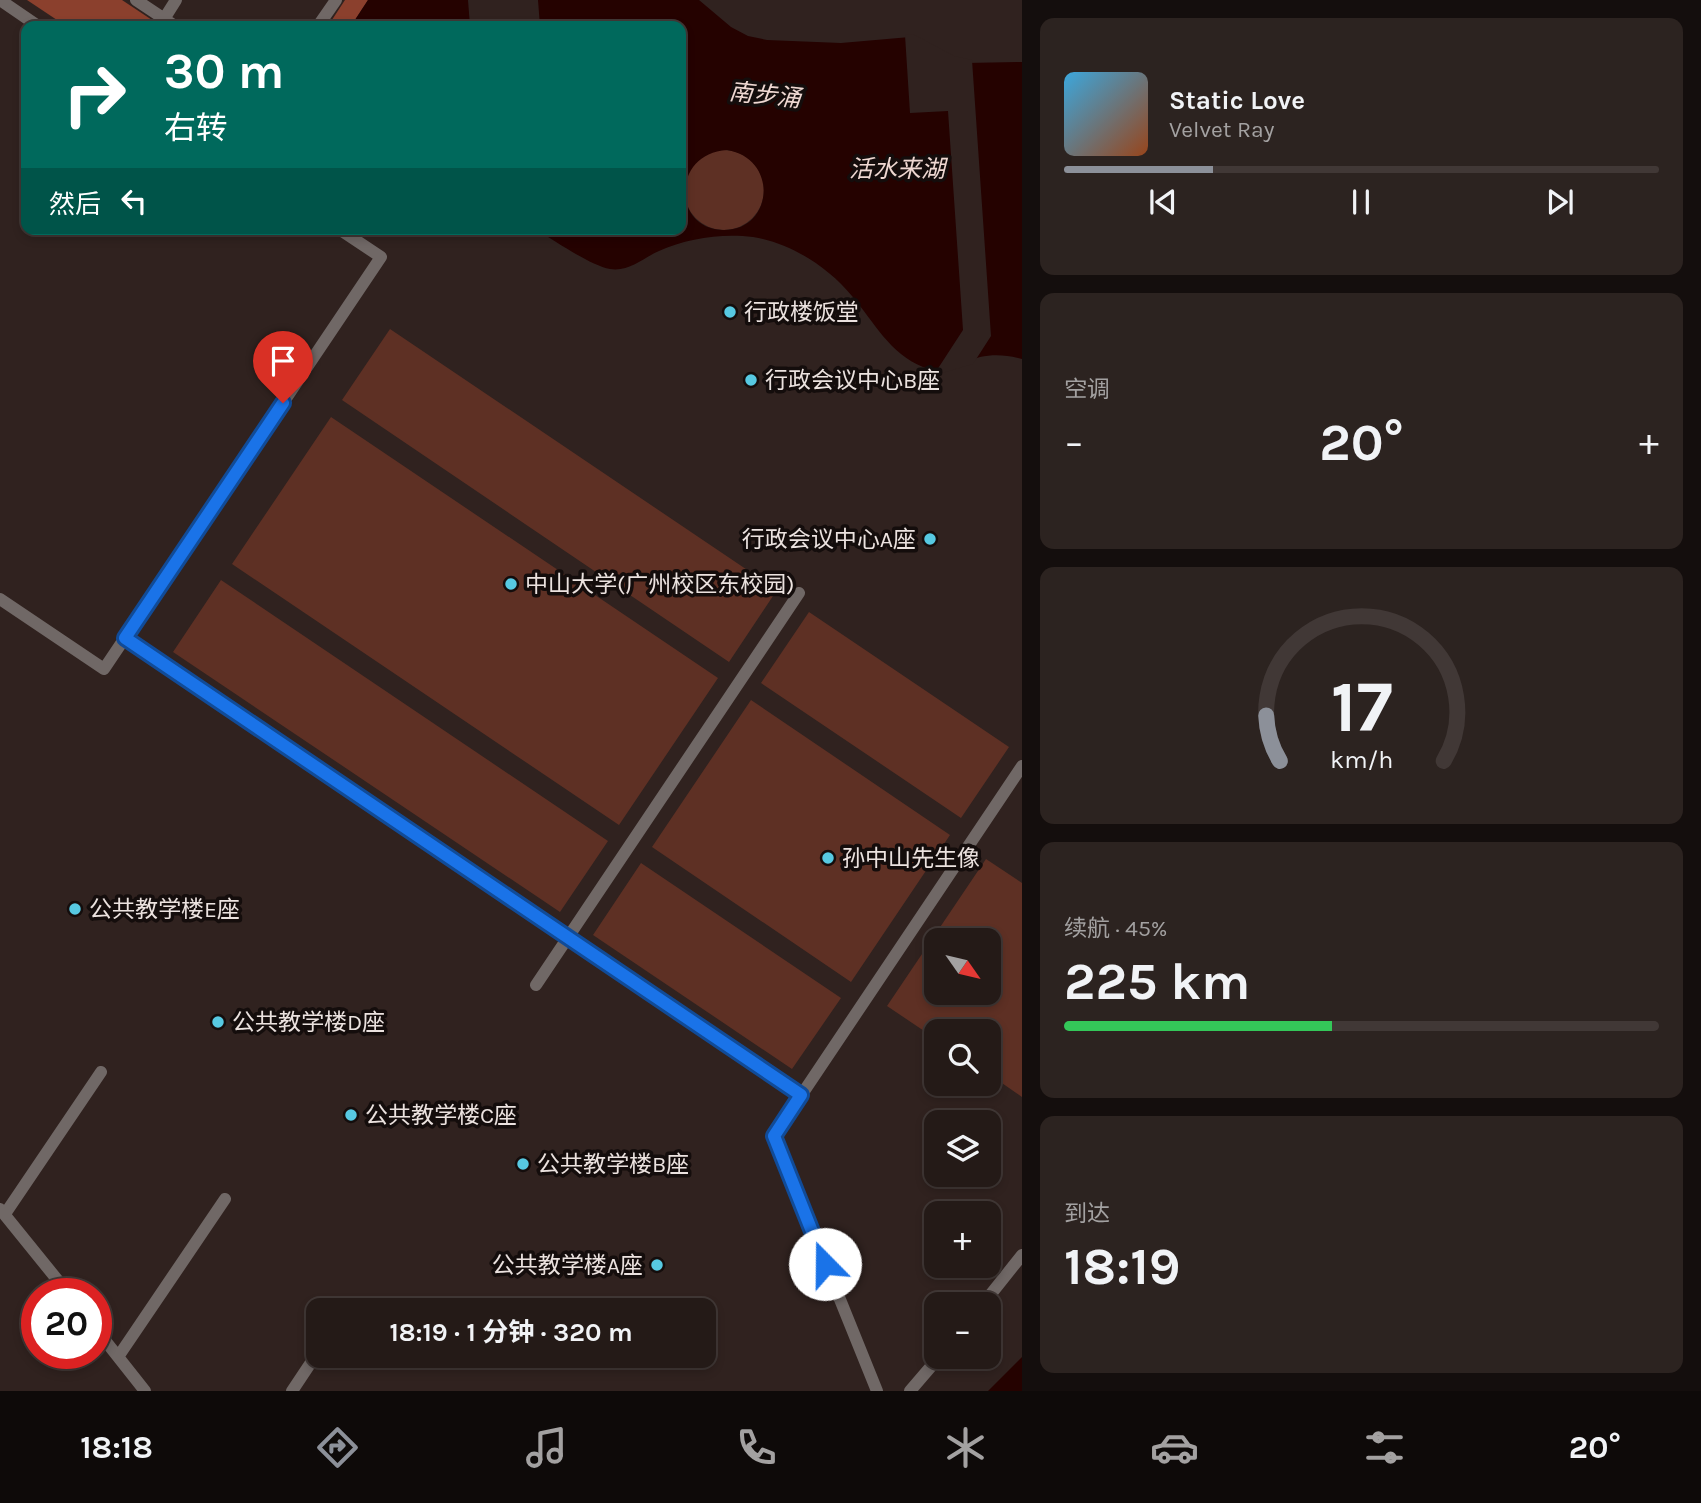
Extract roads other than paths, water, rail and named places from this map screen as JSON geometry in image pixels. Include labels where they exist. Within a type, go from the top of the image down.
[{"type":"lane","points":[[136,0],[168,21]]},
{"type":"lane","points":[[170,21],[176,0]]},
{"type":"lane","points":[[321,21],[336,0]]},
{"type":"lane","points":[[0,1],[30,21]]},
{"type":"lane","points":[[0,599],[104,668],[381,257],[348,235]]},
{"type":"lane","points":[[536,985],[799,593]]},
{"type":"lane","points":[[125,638],[801,1095]]},
{"type":"lane","points":[[877,1391],[774,1136],[1022,766]]},
{"type":"lane","points":[[56,1278],[2,1211],[101,1072]]},
{"type":"lane","points":[[118,1357],[225,1199]]},
{"type":"lane","points":[[993,1292],[1022,1255]]},
{"type":"lane","points":[[112,1349],[145,1391]]},
{"type":"lane","points":[[292,1391],[307,1368]]},
{"type":"lane","points":[[910,1391],[929,1369]]},
{"type":"water","name":"活水来湖","points":[[368,0],[699,0],[731,27],[748,36],[767,40],[841,43],[910,37],[965,63],[1022,62],[1022,359],[990,355],[945,368],[923,367],[892,346],[832,275],[795,251],[767,240],[730,236],[693,240],[617,269],[602,267],[545,235],[686,235],[686,197],[694,217],[705,226],[722,230],[739,228],[752,220],[760,208],[762,180],[756,167],[744,156],[727,150],[709,154],[696,163],[686,185],[686,21],[354,21]]},
{"type":"water","points":[[1022,1357],[1022,1391],[988,1391]]},
{"type":"place","name":"行政楼饭堂","points":[[730,312]]},
{"type":"place","name":"行政会议中心B座","points":[[751,380]]},
{"type":"place","name":"行政会议中心A座","points":[[930,539]]},
{"type":"place","name":"中山大学(广州校区东校园)","points":[[511,584]]},
{"type":"place","name":"孙中山先生像","points":[[828,858]]},
{"type":"place","name":"公共教学楼E座","points":[[75,909]]},
{"type":"place","name":"公共教学楼D座","points":[[218,1022]]},
{"type":"place","name":"公共教学楼C座","points":[[351,1115]]},
{"type":"place","name":"公共教学楼B座","points":[[523,1164]]},
{"type":"place","name":"公共教学楼A座","points":[[657,1265]]},
{"type":"water label","name":"南步涌","points":[[765,95]]}]
